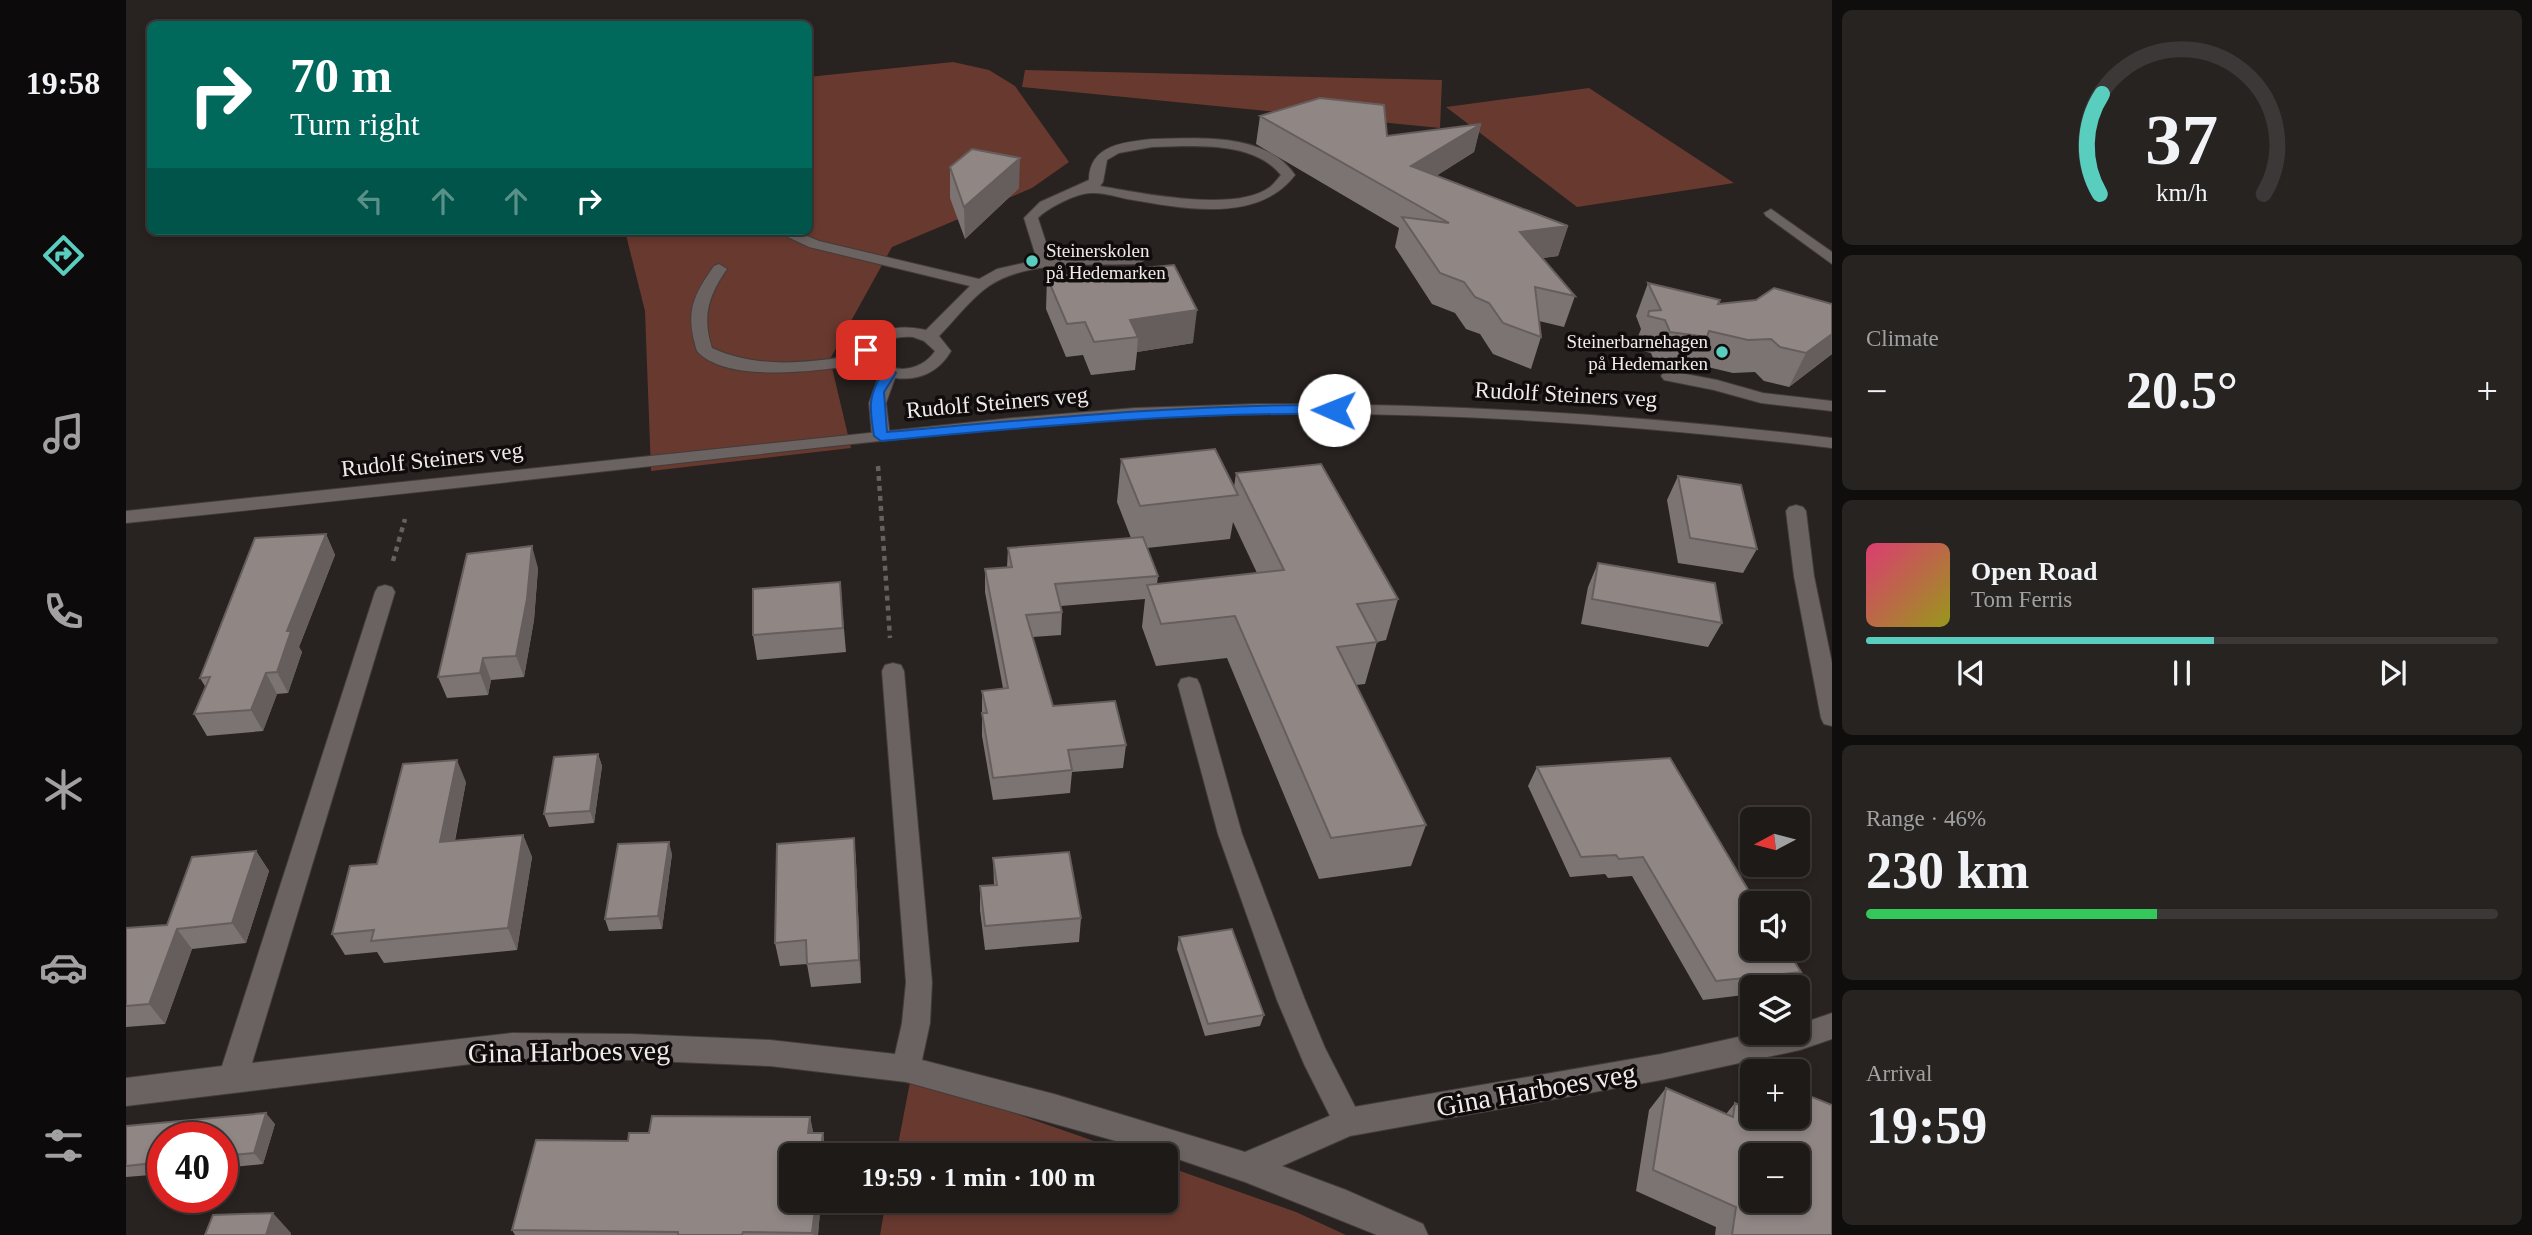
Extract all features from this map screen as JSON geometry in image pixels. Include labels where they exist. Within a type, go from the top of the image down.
[{"type":"street","points":[[1045,263],[1031,218],[1046,203],[1089,188],[1096,182],[1096,165],[1103,155],[1138,145],[1163,142],[1212,144],[1254,150],[1283,166],[1288,175],[1282,187],[1269,194],[1249,201],[1221,204],[1164,200],[1089,188]]},
{"type":"street","points":[[1771,213],[1832,259]]},
{"type":"street","points":[[792,235],[814,244],[981,284]]},
{"type":"street","points":[[930,336],[981,284],[1002,272],[1045,263],[1138,259]]},
{"type":"street","points":[[719,269],[704,289],[697,310],[698,333],[705,351],[725,362],[759,368],[815,366],[867,359]]},
{"type":"street","points":[[916,332],[930,336],[939,343],[943,351],[941,359],[933,367],[920,372],[889,373],[867,359],[866,350],[884,335],[916,332]]},
{"type":"street","points":[[881,436],[877,392],[889,373]]},
{"type":"street","points":[[1670,376],[1717,385],[1761,398],[1832,406]]},
{"type":"street","name":"Rudolf Steiners veg","points":[[126,517],[881,436],[1113,416],[1256,409],[1483,413],[1634,421],[1832,443]]},
{"type":"street","points":[[1796,511],[1804,576],[1832,718]]},
{"type":"street","points":[[233,1078],[368,653],[384,593]]},
{"type":"street","points":[[892,671],[919,982],[916,1023],[906,1069]]},
{"type":"street","points":[[1189,685],[1230,834],[1291,1000],[1314,1055],[1348,1122]]},
{"type":"street","name":"Gina Harboes veg","points":[[1245,1167],[1348,1122],[1661,1068],[1800,1037],[1832,1026]]},
{"type":"street","name":"Gina Harboes veg","points":[[126,1092],[512,1046],[631,1047],[770,1053],[906,1069],[1054,1108],[1245,1167],[1346,1205],[1412,1235]]},
{"type":"path","points":[[878,462],[892,671]]},
{"type":"path","points":[[384,593],[406,512]]},
{"type":"shaded area","points":[[953,62],[989,70],[1015,86],[1069,162],[1032,188],[892,247],[830,359],[851,448],[651,471],[645,311],[626,235],[812,235],[812,77]]},
{"type":"shaded area","points":[[1025,70],[1442,80],[1440,128],[1022,87]]},
{"type":"shaded area","points":[[1589,88],[1734,183],[1577,207],[1446,107]]},
{"type":"shaded area","points":[[911,1077],[1100,1143],[898,1143]]},
{"type":"shaded area","points":[[1178,1170],[1296,1212],[1346,1235],[880,1235],[884,1213],[1178,1213]]},
{"type":"building","points":[[1320,98],[1384,105],[1387,136],[1481,124],[1411,166],[1568,226],[1520,232],[1575,296],[1535,287],[1541,337],[1503,323],[1489,303],[1475,297],[1464,282],[1440,273],[1402,217],[1449,223],[1260,116]]},
{"type":"building","points":[[972,149],[1020,158],[964,207],[950,167]]},
{"type":"building","points":[[1174,265],[1197,310],[1130,320],[1138,337],[1094,342],[1085,322],[1067,324],[1047,277]]},
{"type":"building","points":[[1648,283],[1720,300],[1718,304],[1756,300],[1774,288],[1832,304],[1832,334],[1806,353],[1780,347],[1771,339],[1748,340],[1709,331],[1707,337],[1670,332],[1665,320],[1648,316],[1649,311],[1661,310]]},
{"type":"building","points":[[1215,449],[1238,495],[1140,506],[1121,459]]},
{"type":"building","points":[[1321,464],[1398,599],[1357,604],[1377,642],[1337,647],[1426,825],[1331,838],[1235,616],[1161,624],[1147,585],[1284,570],[1236,473]]},
{"type":"building","points":[[1678,476],[1741,485],[1757,549],[1690,538]]},
{"type":"building","points":[[326,534],[287,631],[291,631],[277,672],[266,673],[251,710],[194,714],[210,677],[200,678],[255,538]]},
{"type":"building","points":[[1143,537],[1158,576],[1055,584],[1062,612],[1026,615],[1053,706],[1115,701],[1126,745],[1068,750],[1072,770],[993,778],[982,713],[987,713],[982,691],[1008,688],[985,569],[1012,567],[1008,548]]},
{"type":"building","points":[[532,546],[527,599],[516,656],[483,658],[480,673],[438,677],[467,554]]},
{"type":"building","points":[[1598,563],[1715,583],[1722,623],[1592,599]]},
{"type":"building","points":[[840,582],[843,628],[753,635],[753,589]]},
{"type":"building","points":[[598,754],[590,811],[544,814],[554,757]]},
{"type":"building","points":[[1670,758],[1749,891],[1740,891],[1740,961],[1794,961],[1801,972],[1740,975],[1740,978],[1716,981],[1643,857],[1581,857],[1537,767]]},
{"type":"building","points":[[457,760],[440,842],[523,835],[508,928],[371,941],[374,930],[332,934],[350,866],[377,864],[403,764]]},
{"type":"building","points":[[854,838],[859,960],[807,964],[806,940],[775,943],[777,844]]},
{"type":"building","points":[[669,842],[658,916],[605,919],[618,844]]},
{"type":"building","points":[[256,851],[232,923],[177,929],[149,1004],[126,1006],[126,928],[167,925],[192,857]]},
{"type":"building","points":[[1069,852],[1081,918],[985,926],[980,886],[997,885],[993,858]]},
{"type":"building","points":[[1232,929],[1264,1015],[1208,1024],[1179,937]]},
{"type":"building","points":[[1666,1088],[1733,1117],[1735,1103],[1740,1105],[1740,1129],[1810,1129],[1810,1096],[1832,1105],[1832,1235],[1732,1235],[1736,1207],[1653,1170]]},
{"type":"building","points":[[266,1113],[254,1153],[238,1154],[238,1122],[169,1122]]},
{"type":"building","points":[[652,1116],[810,1117],[808,1133],[823,1133],[822,1143],[779,1143],[779,1213],[814,1213],[812,1233],[678,1235],[678,1232],[512,1230],[536,1140],[628,1141],[629,1133],[649,1133]]},
{"type":"building","points":[[147,1124],[147,1164],[126,1166],[126,1126]]},
{"type":"building","points":[[273,1213],[266,1235],[205,1235],[213,1215]]},
{"type":"place","name":"Steinerskolen på Hedemarken","points":[[1032,261]]},
{"type":"place","name":"Steinerbarnehagen på Hedemarken","points":[[1722,352]]},
{"type":"route","points":[[866,350],[867,359],[889,373],[877,392],[881,436],[1113,416],[1256,409],[1334,410]]}]
